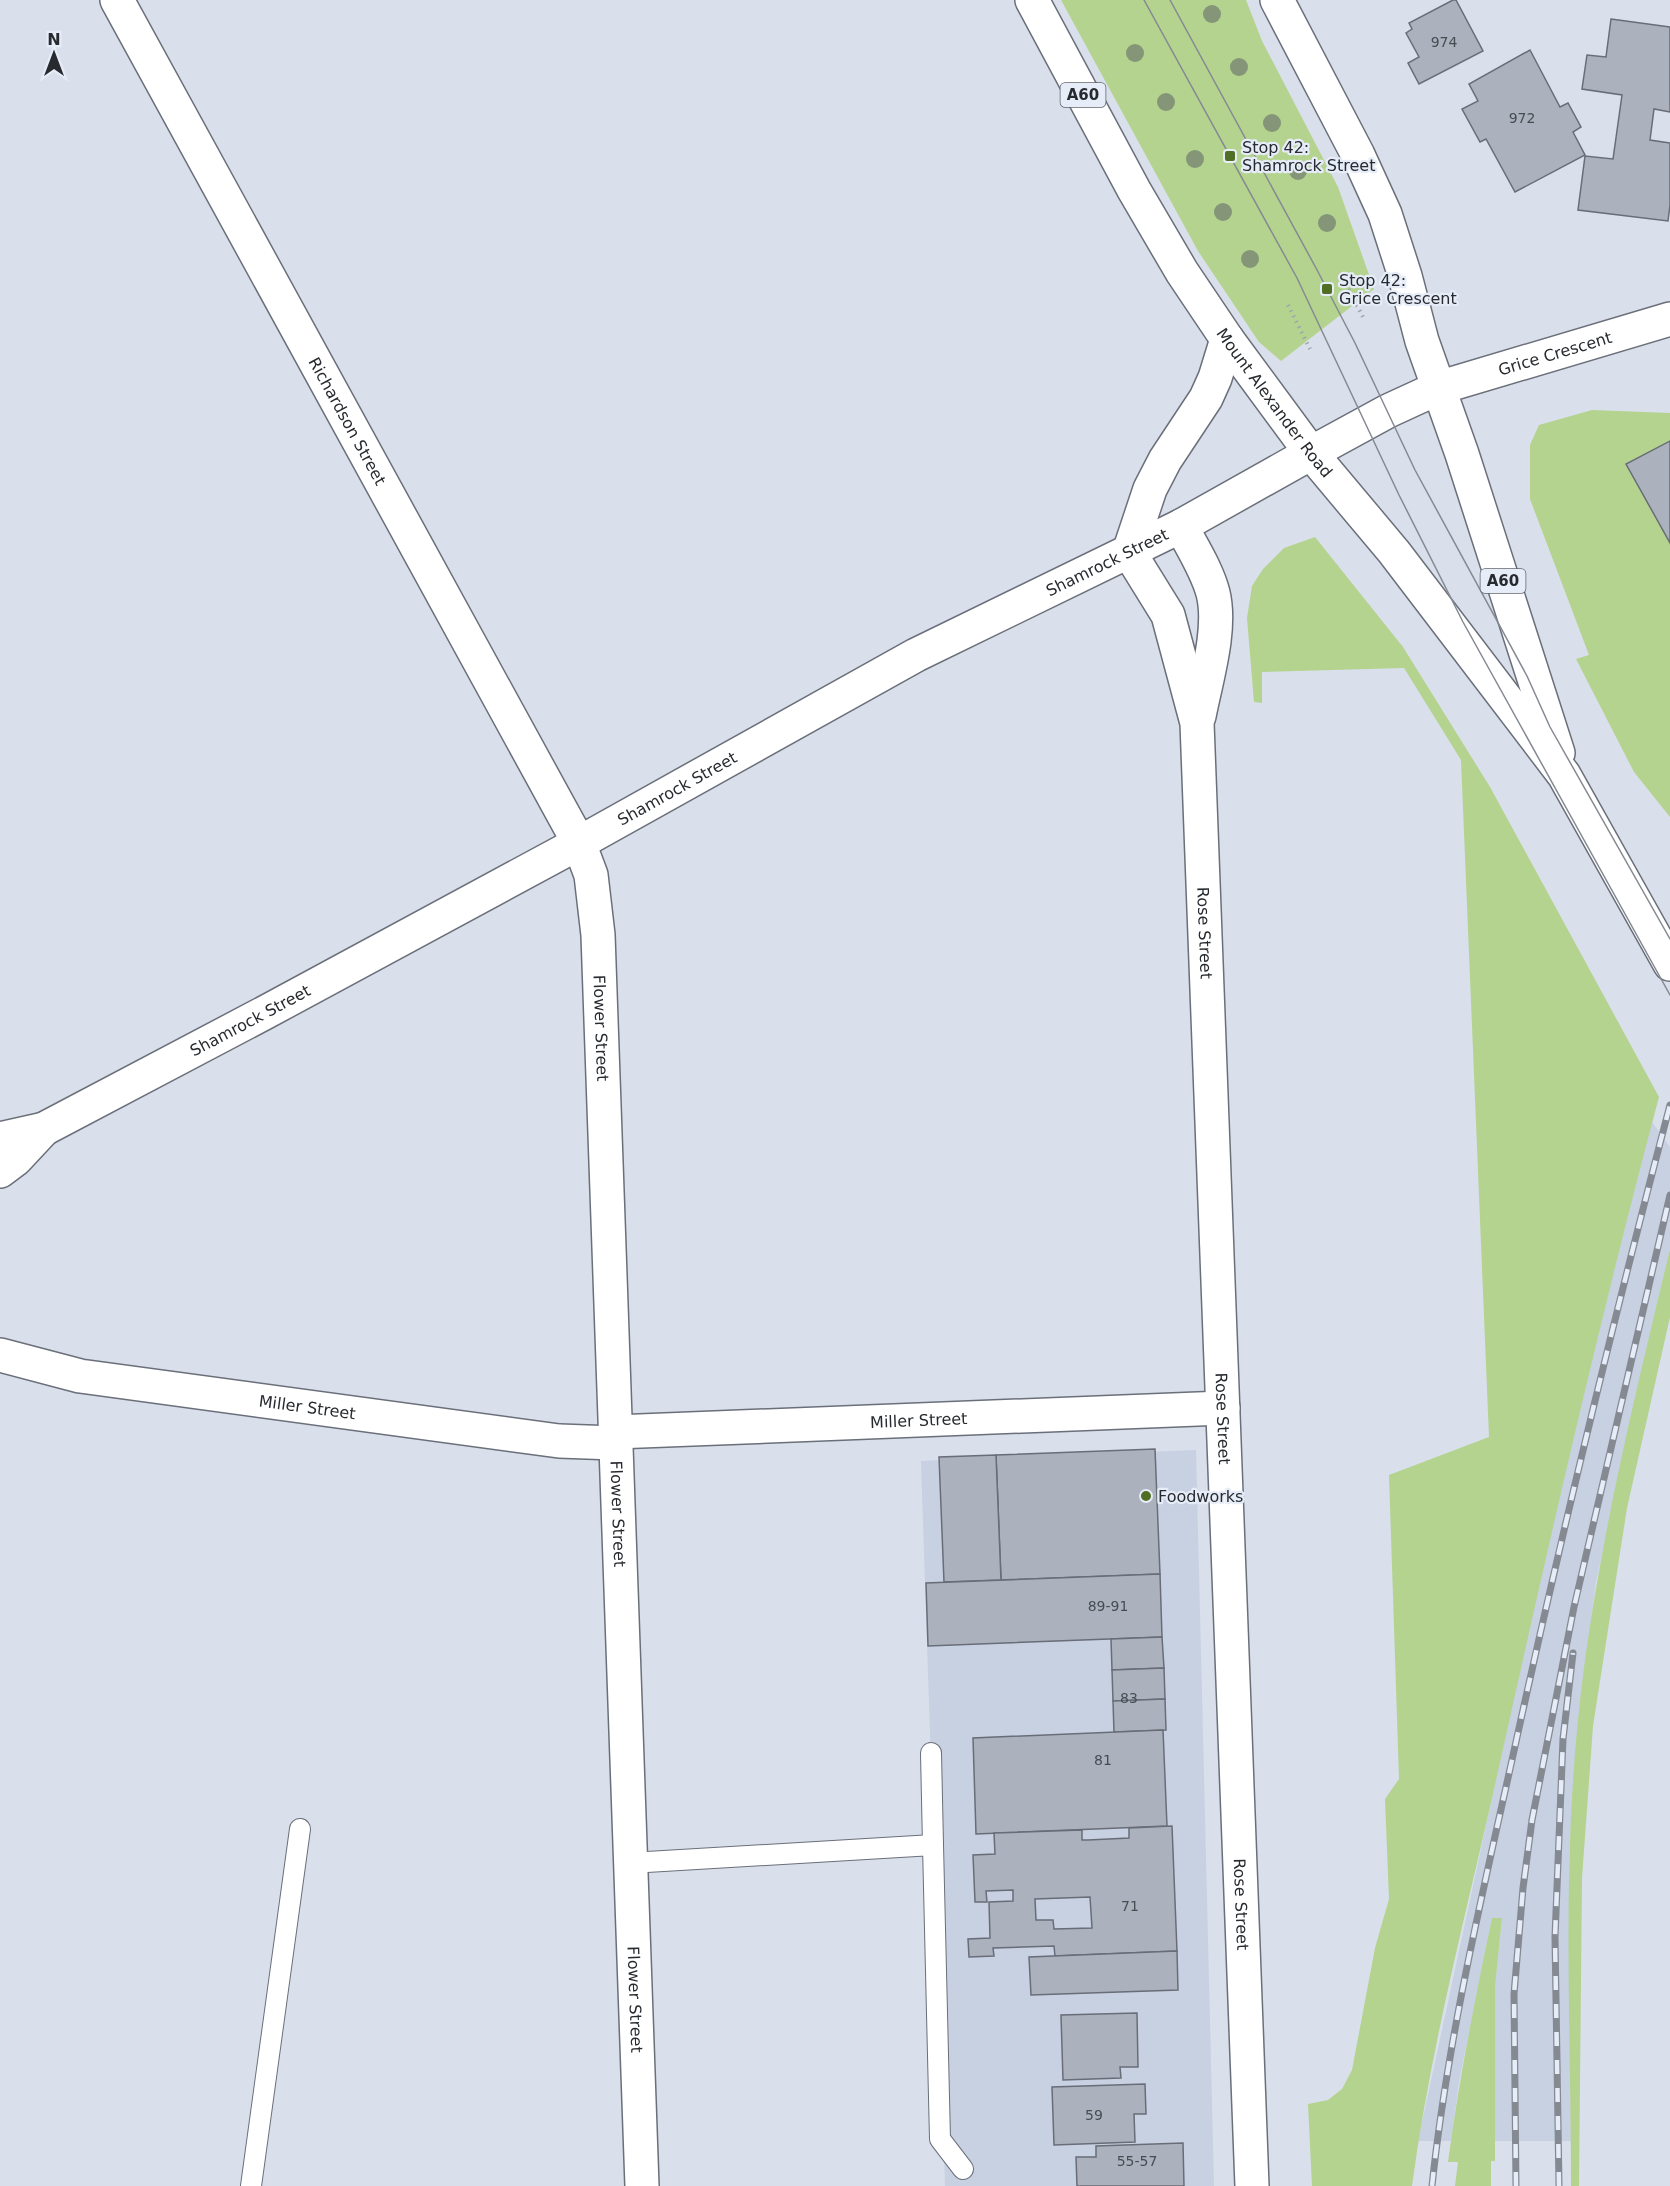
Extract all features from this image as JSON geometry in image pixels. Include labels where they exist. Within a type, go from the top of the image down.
[{"type":"street","name":"Richardson Street","points":[[117,0],[579,843]]},
{"type":"street","name":"Mount Alexander Road","points":[[1032,0],[1134,190],[1182,272],[1227,339],[1311,453],[1394,552],[1564,775],[1670,964]]},
{"type":"street","name":"Mount Alexander Road","points":[[1277,0],[1358,155],[1385,214],[1405,276],[1422,341],[1462,453],[1551,727],[1564,775]]},
{"type":"street","name":"Grice Crescent","points":[[1311,453],[1404,403],[1438,388],[1670,319]]},
{"type":"street","points":[[1129,552],[1150,489],[1165,460],[1206,398],[1227,339]]},
{"type":"street","name":"Shamrock Street","points":[[0,1139],[44,1129],[579,843],[916,655],[1181,526],[1311,453]]},
{"type":"street","name":"Rose Street","points":[[1181,526],[1211,586],[1216,608],[1214,638],[1197,723]]},
{"type":"street","name":"Rose Street","points":[[1129,552],[1168,615],[1197,723],[1252,2186]]},
{"type":"street","name":"Flower Street","points":[[579,843],[591,875],[597,927],[642,2186]]},
{"type":"street","name":"Shamrock Street","points":[[0,1171],[44,1129]]},
{"type":"street","name":"Miller Street","points":[[0,1355],[80,1376],[559,1441],[1223,1408]]},
{"type":"lane","points":[[931,1754],[940,2139],[963,2169]]},
{"type":"lane","points":[[251,2186],[300,1828]]},
{"type":"lane","points":[[630,1863],[933,1845]]},
{"type":"path","points":[[1340,273],[1365,319]]},
{"type":"path","points":[[1288,305],[1310,349]]},
{"type":"shaded area","points":[[1652,1122],[1670,1147],[1670,1249],[1596,1582],[1578,1721],[1569,1861],[1571,2141],[1495,2141],[1495,1987],[1502,1919],[1492,1918],[1459,2082],[1451,2141],[1418,2141],[1531,1617],[1615,1263]]},
{"type":"shaded area","points":[[1196,1450],[1214,2186],[945,2186],[921,1461]]},
{"type":"green space","points":[[1061,0],[1246,0],[1262,41],[1338,187],[1374,289],[1281,361],[1259,342],[1198,251]]},
{"type":"green space","points":[[1592,410],[1670,413],[1670,817],[1634,772],[1576,659],[1589,655],[1530,499],[1530,445],[1539,425]]},
{"type":"green space","points":[[1315,537],[1403,647],[1490,787],[1659,1097],[1573,1440],[1460,1935],[1428,2085],[1412,2186],[1312,2186],[1308,2104],[1328,2100],[1342,2089],[1352,2070],[1375,1948],[1389,1899],[1385,1799],[1399,1779],[1389,1475],[1489,1437],[1461,760],[1404,668],[1262,672],[1262,703],[1254,702],[1247,618],[1252,586],[1263,569],[1284,548]]},
{"type":"green space","points":[[1670,1249],[1670,1317],[1627,1508],[1593,1726],[1582,1878],[1579,2186],[1571,2186],[1568,1953],[1570,1836],[1578,1720],[1604,1542]]},
{"type":"green space","points":[[1492,1918],[1502,1918],[1495,1987],[1495,2161],[1491,2161],[1491,2186],[1455,2186],[1458,2162],[1448,2162],[1468,2039]]},
{"type":"building","points":[[1456,0],[1483,51],[1419,84],[1408,63],[1419,57],[1406,33],[1412,29],[1409,23]]},
{"type":"building","points":[[1611,19],[1670,27],[1670,112],[1654,109],[1650,140],[1670,143],[1668,221],[1578,210],[1585,156],[1613,159],[1622,95],[1582,89],[1587,55],[1606,57]]},
{"type":"building","points":[[1530,50],[1560,107],[1568,103],[1581,127],[1573,132],[1585,155],[1515,192],[1486,139],[1480,142],[1462,109],[1478,101],[1469,84]]},
{"type":"building","points":[[1670,441],[1670,543],[1626,464]]},
{"type":"building","points":[[1155,1449],[1160,1574],[1001,1580],[996,1455]]},
{"type":"building","points":[[996,1455],[1001,1580],[944,1582],[939,1457]]},
{"type":"building","points":[[1160,1574],[1162,1637],[928,1646],[926,1583]]},
{"type":"building","points":[[1162,1637],[1164,1668],[1112,1670],[1111,1639]]},
{"type":"building","points":[[1164,1668],[1165,1699],[1113,1701],[1112,1670]]},
{"type":"building","points":[[1165,1699],[1166,1730],[1114,1732],[1113,1701]]},
{"type":"building","points":[[1163,1730],[1167,1826],[976,1834],[973,1738]]},
{"type":"building","points":[[1172,1826],[1177,1951],[1055,1956],[1054,1946],[993,1948],[994,1956],[969,1957],[968,1939],[990,1938],[989,1902],[1013,1901],[1013,1890],[986,1891],[987,1902],[975,1902],[973,1855],[995,1854],[994,1833],[1082,1830],[1082,1840],[1088,1840],[1129,1838],[1129,1828]],"holes":[[[1090,1897],[1092,1928],[1054,1929],[1053,1920],[1036,1920],[1035,1899]]]},
{"type":"building","points":[[1177,1951],[1178,1990],[1031,1995],[1029,1957]]},
{"type":"building","points":[[1137,2013],[1138,2067],[1120,2067],[1121,2078],[1063,2080],[1061,2015]]},
{"type":"building","points":[[1145,2084],[1146,2114],[1134,2114],[1135,2142],[1054,2145],[1052,2087]]},
{"type":"building","points":[[1183,2143],[1184,2186],[1077,2186],[1076,2157],[1096,2157],[1096,2146]]},
{"type":"tram line","points":[[1144,0],[1297,278],[1399,495],[1463,622],[1670,995]]},
{"type":"tram line","points":[[1170,0],[1316,268],[1355,343],[1415,470],[1527,676],[1550,727],[1670,939]]},
{"type":"railway","points":[[1432,2186],[1446,2079],[1466,1972],[1530,1678],[1568,1513],[1670,1105]]},
{"type":"railway","points":[[1516,2186],[1514,1994],[1523,1888],[1532,1820],[1574,1607],[1670,1195]]},
{"type":"railway","points":[[1559,2186],[1555,1937],[1563,1739],[1573,1653]]},
{"type":"place","name":"Stop 42: Shamrock Street","points":[[1230,156]]},
{"type":"place","name":"Stop 42: Grice Crescent","points":[[1327,289]]},
{"type":"place","name":"Foodworks","points":[[1146,1496]]}]
